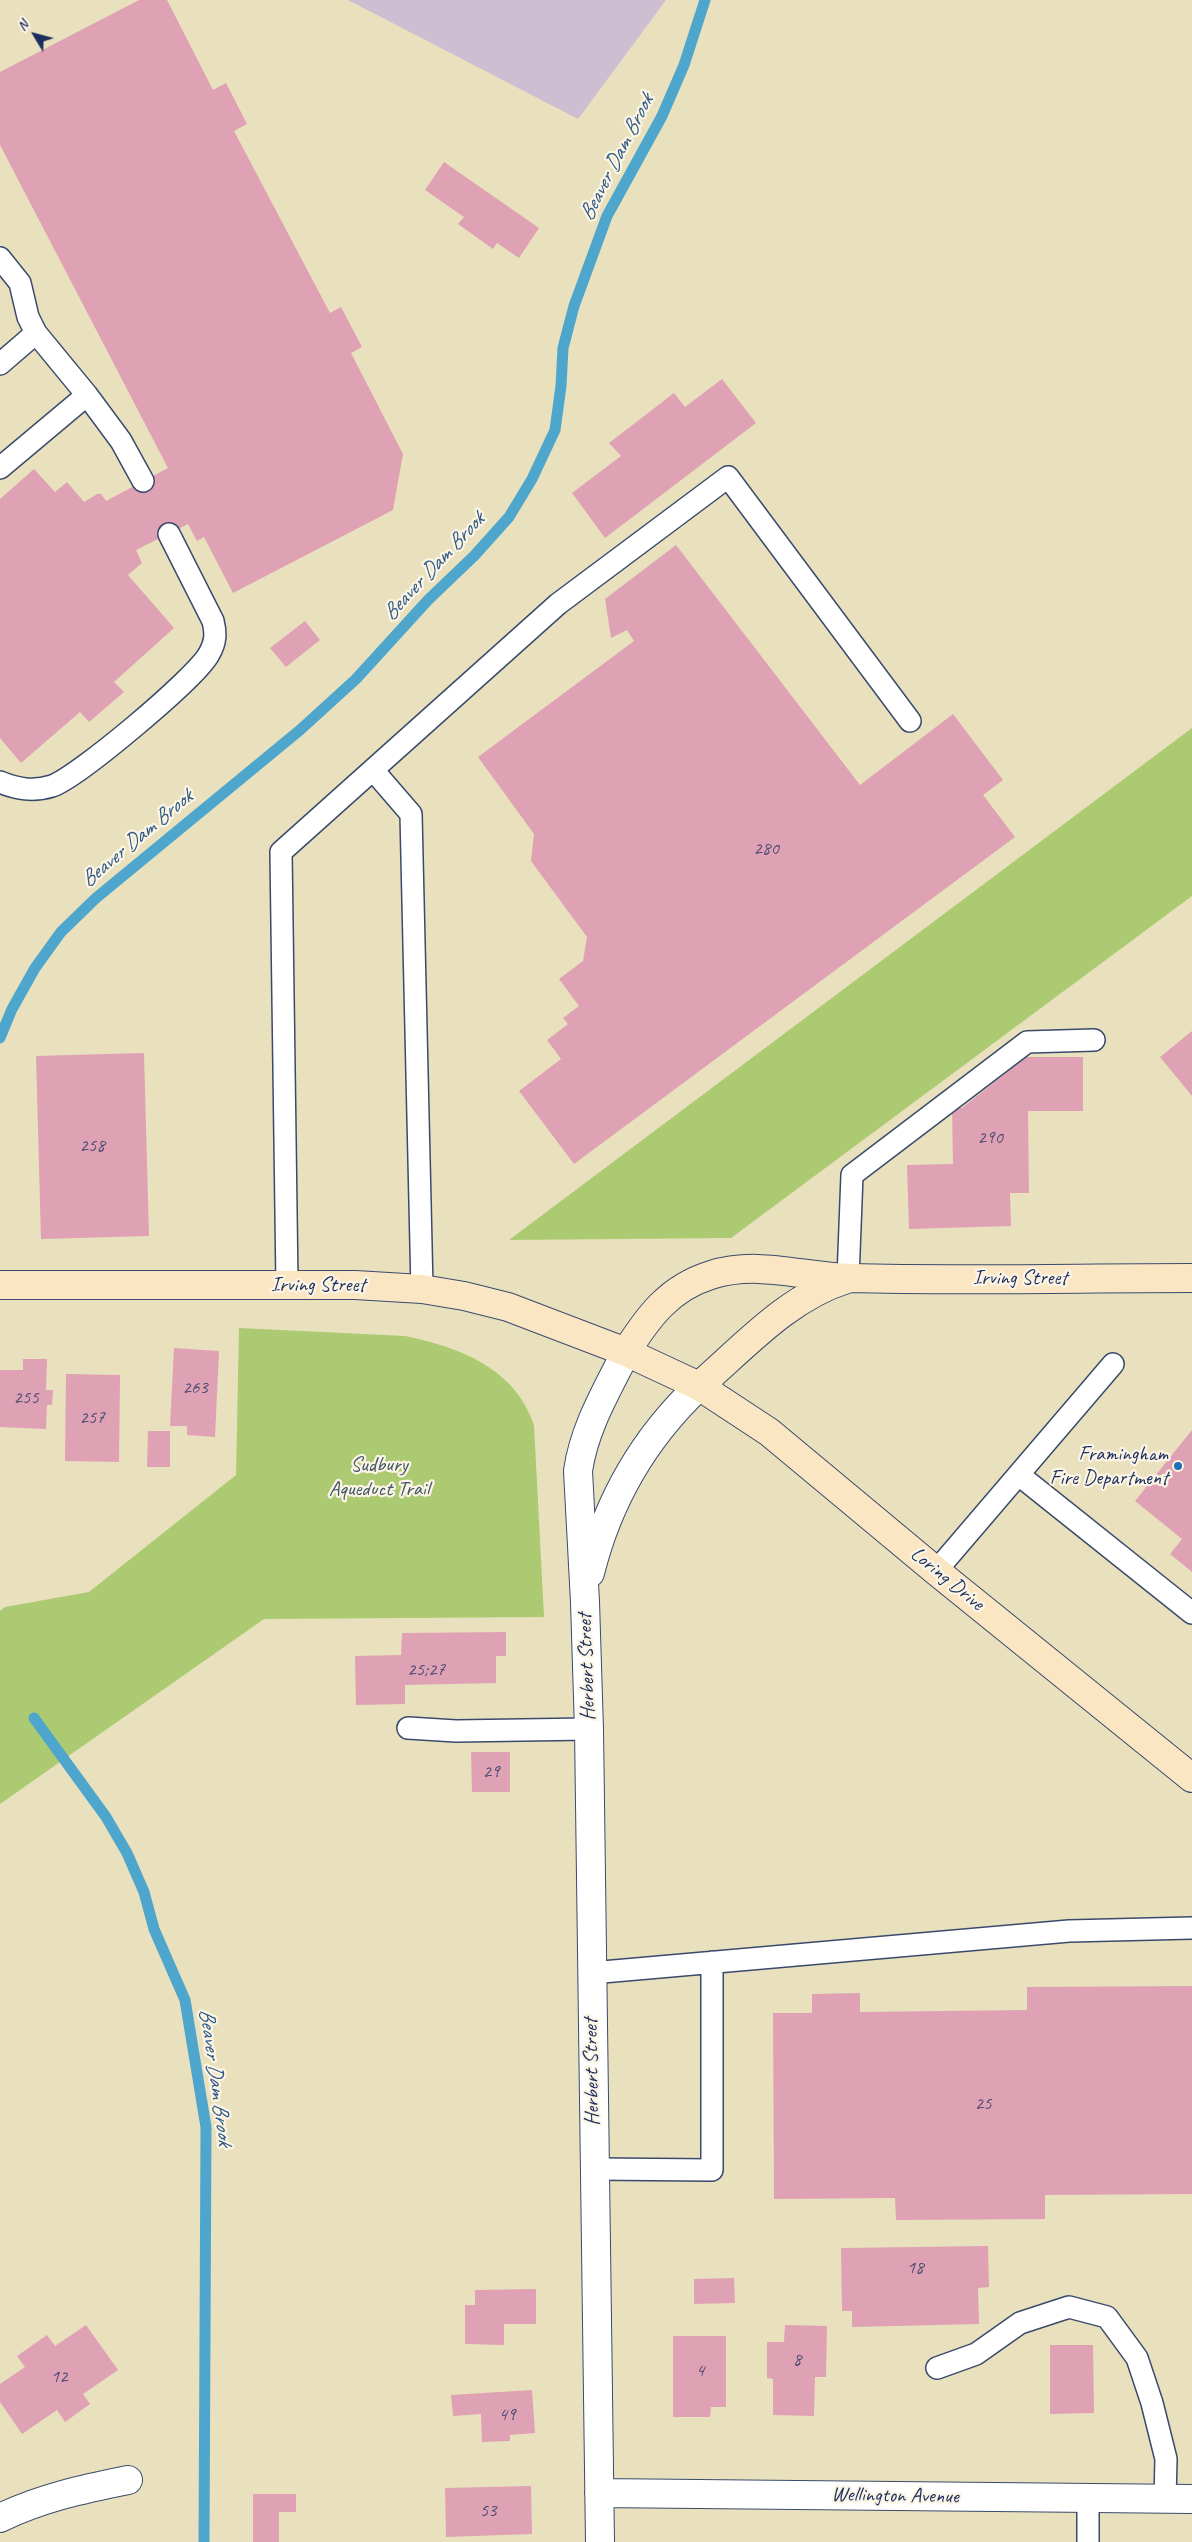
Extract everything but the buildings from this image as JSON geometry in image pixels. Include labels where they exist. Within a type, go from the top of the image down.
[{"type":"street","name":"Irving Street","points":[[626,1352],[654,1311],[680,1290],[710,1276],[727,1271],[762,1268],[848,1278],[1192,1278]]},
{"type":"street","name":"Irving Street","points":[[0,1285],[287,1284],[380,1285],[422,1289],[464,1296],[508,1307],[626,1352],[699,1386],[797,1303],[828,1285],[848,1278]]},
{"type":"street","name":"Herbert Street","points":[[600,2542],[589,1729],[585,1602],[578,1489],[580,1454],[592,1420],[626,1352]]},
{"type":"street","name":"Herbert Street","points":[[585,1602],[595,1554],[620,1489],[637,1459],[657,1432],[699,1386]]},
{"type":"street","name":"Loring Drive","points":[[699,1386],[770,1432],[936,1571],[1192,1778]]},
{"type":"street","points":[[0,2518],[24,2507],[76,2490],[128,2480]]},
{"type":"street","name":"Wellington Avenue","points":[[599,2493],[1192,2499]]},
{"type":"lane","points":[[0,258],[20,283],[28,317],[36,333],[87,394],[122,442],[143,481]]},
{"type":"lane","points":[[0,364],[36,333]]},
{"type":"lane","points":[[0,468],[87,394]]},
{"type":"lane","points":[[287,1284],[281,852],[558,604],[728,477],[910,721]]},
{"type":"lane","points":[[0,782],[24,790],[40,789],[66,779],[191,677],[209,654],[216,632],[213,621],[169,534]]},
{"type":"lane","points":[[373,770],[411,814],[422,1289]]},
{"type":"lane","points":[[848,1278],[852,1175],[1027,1042],[1094,1040]]},
{"type":"lane","points":[[936,1571],[1113,1364]]},
{"type":"lane","points":[[1019,1475],[1192,1613]]},
{"type":"lane","points":[[408,1728],[456,1731],[589,1729]]},
{"type":"lane","points":[[591,1972],[1068,1931],[1192,1928]]},
{"type":"lane","points":[[594,2169],[712,2170],[712,1962]]},
{"type":"lane","points":[[937,2368],[976,2354],[1020,2323],[1069,2307],[1107,2316],[1137,2358],[1152,2403],[1166,2459],[1165,2499]]},
{"type":"lane","points":[[1088,2498],[1088,2542]]},
{"type":"shaded area","points":[[348,0],[666,0],[578,119]]},
{"type":"green space","points":[[1192,728],[1192,896],[731,1238],[509,1240]]},
{"type":"green space","name":"Sudbury Aqueduct Trail","points":[[239,1328],[405,1336],[465,1354],[483,1363],[499,1375],[525,1405],[534,1425],[544,1617],[264,1619],[0,1804],[0,1611],[5,1607],[89,1592],[236,1475]]},
{"type":"waterway","name":"Beaver Dam Brook","points":[[0,1038],[12,1009],[35,968],[61,932],[96,898],[300,730],[356,679],[428,600],[474,556],[509,517],[532,479],[555,430],[561,386],[563,348],[574,306],[607,216],[662,116],[684,65],[705,0]]},
{"type":"waterway","name":"Beaver Dam Brook","points":[[34,1718],[106,1817],[127,1853],[144,1892],[154,1929],[185,2000],[206,2127],[204,2542]]},
{"type":"place","name":"Framingham Fire Department","points":[[1178,1466]]}]
